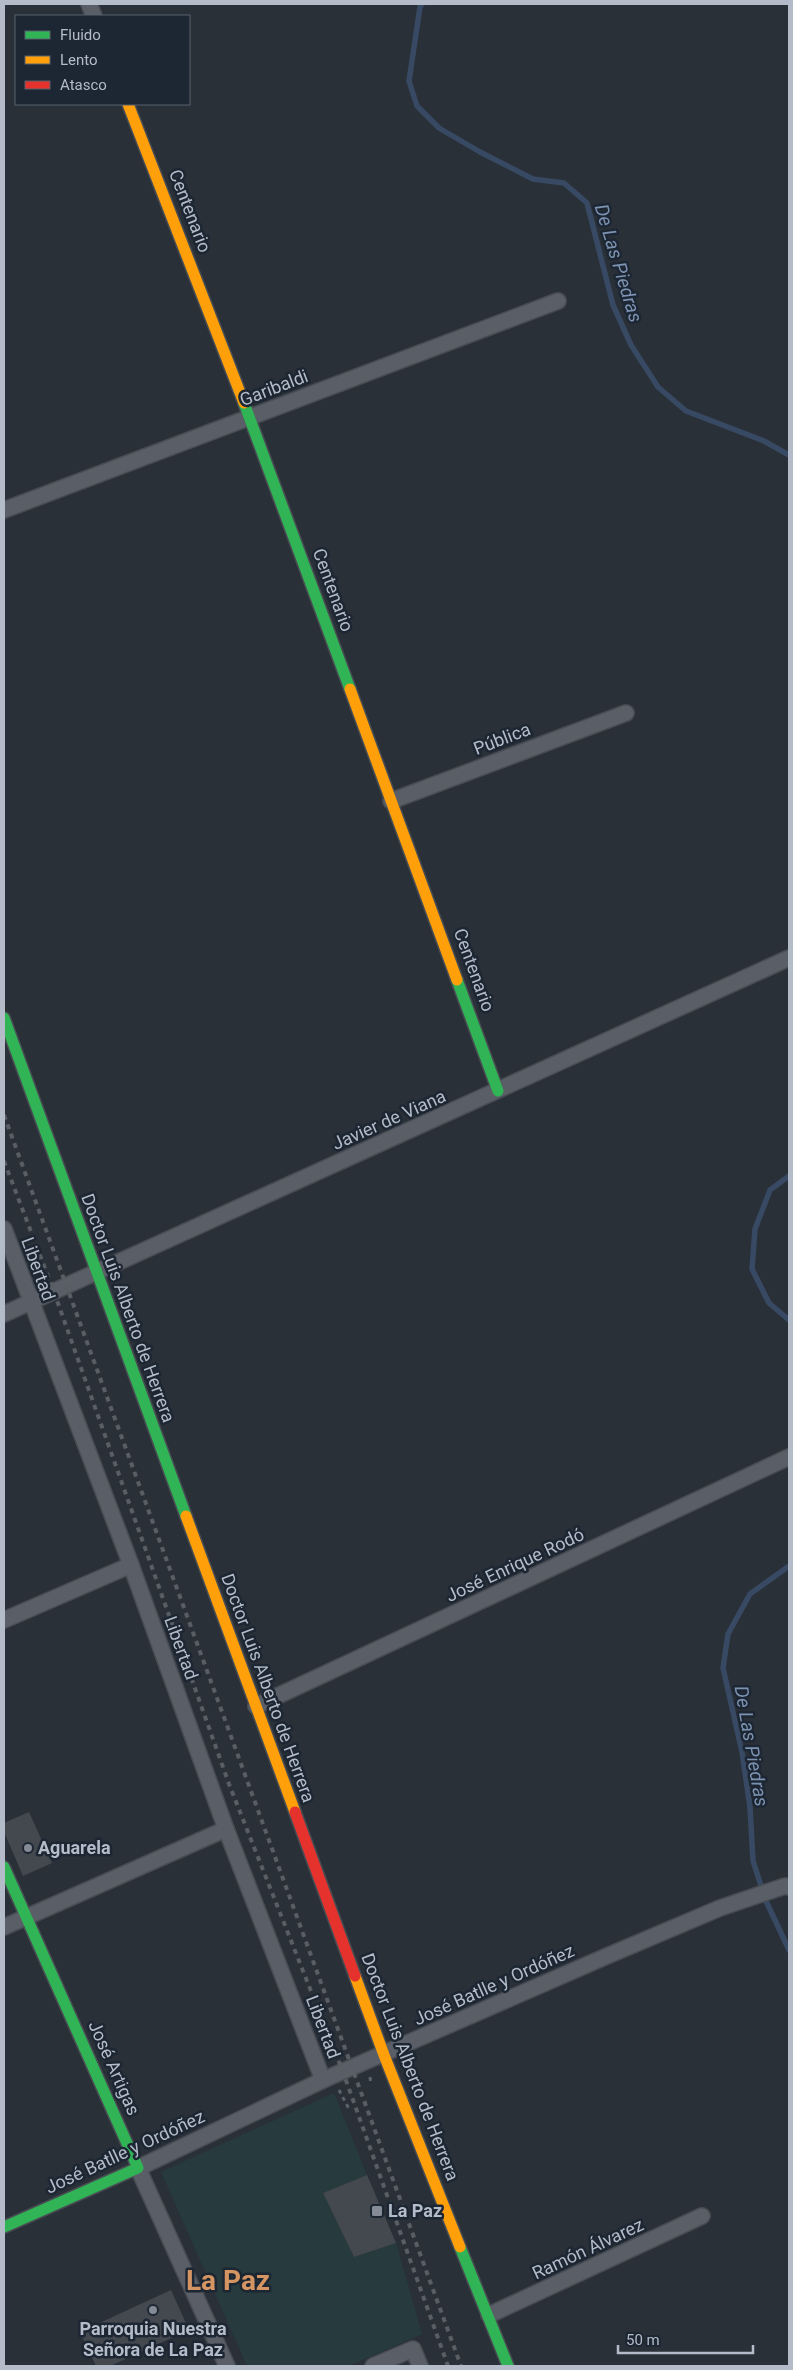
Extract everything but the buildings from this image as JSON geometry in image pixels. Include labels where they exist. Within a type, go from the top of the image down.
[{"type":"street","name":"Centenario","points":[[128,105],[250,417],[498,1091]]},
{"type":"street","name":"Garibaldi","points":[[4,510],[558,301]]},
{"type":"street","name":"Pública","points":[[391,801],[626,713]]},
{"type":"street","name":"Javier de Viana","points":[[4,1314],[96,1274],[789,958]]},
{"type":"street","name":"Doctor Luis Alberto de Herrera","points":[[4,1018],[96,1274],[384,2055],[508,2366]]},
{"type":"street","name":"Libertad","points":[[4,1229],[131,1565],[226,1829],[328,2078]]},
{"type":"street","name":"José Enrique Rodó","points":[[256,1706],[789,1457]]},
{"type":"street","points":[[4,1620],[131,1565]]},
{"type":"street","points":[[4,1927],[226,1829]]},
{"type":"street","name":"José Artigas","points":[[4,1867],[227,2366]]},
{"type":"street","name":"José Batlle y Ordóñez","points":[[4,2227],[138,2168],[328,2078],[607,1956],[720,1908],[787,1886]]},
{"type":"street","name":"Ramón Álvarez","points":[[489,2315],[702,2216]]},
{"type":"street","points":[[373,2366],[413,2349],[420,2366]]},
{"type":"path","points":[[328,2078],[349,2109]]},
{"type":"green space","points":[[334,2093],[367,2175],[323,2193],[354,2257],[396,2243],[422,2334],[349,2366],[247,2366],[161,2172]]},
{"type":"waterway","name":"De Las Piedras","points":[[422,4],[409,81],[417,106],[439,128],[480,152],[533,179],[564,183],[587,203],[613,305],[631,345],[658,387],[686,411],[764,441],[789,455]]},
{"type":"waterway","name":"De Las Piedras","points":[[789,1176],[770,1190],[755,1229],[752,1269],[769,1303],[789,1320]]},
{"type":"waterway","name":"De Las Piedras","points":[[789,1566],[750,1594],[728,1634],[723,1668],[742,1752],[750,1807],[753,1861],[766,1901],[789,1950]]},
{"type":"railway","points":[[4,1115],[461,2366]]},
{"type":"railway","points":[[4,1161],[54,1292],[229,1784],[343,2072],[448,2366]]},
{"type":"traffic: fast","points":[[244,403],[350,689]]},
{"type":"traffic: fast","points":[[457,980],[498,1091]]},
{"type":"traffic: fast","points":[[4,1018],[186,1516]]},
{"type":"traffic: fast","points":[[4,1867],[138,2168],[4,2227]]},
{"type":"traffic: fast","points":[[460,2247],[508,2366]]},
{"type":"traffic: slow","points":[[128,105],[244,403]]},
{"type":"traffic: slow","points":[[350,689],[457,980]]},
{"type":"traffic: slow","points":[[186,1516],[295,1812]]},
{"type":"traffic: slow","points":[[355,1976],[384,2055],[460,2247]]},
{"type":"traffic: jam","points":[[295,1812],[355,1976]]},
{"type":"place","name":"Aguarela","points":[[28,1848]]},
{"type":"place","name":"La Paz","points":[[377,2211]]},
{"type":"place","name":"Parroquia Nuestra Señora de La Paz","points":[[153,2310]]},
{"type":"district","name":"La Paz","points":[[228,2280]]}]
